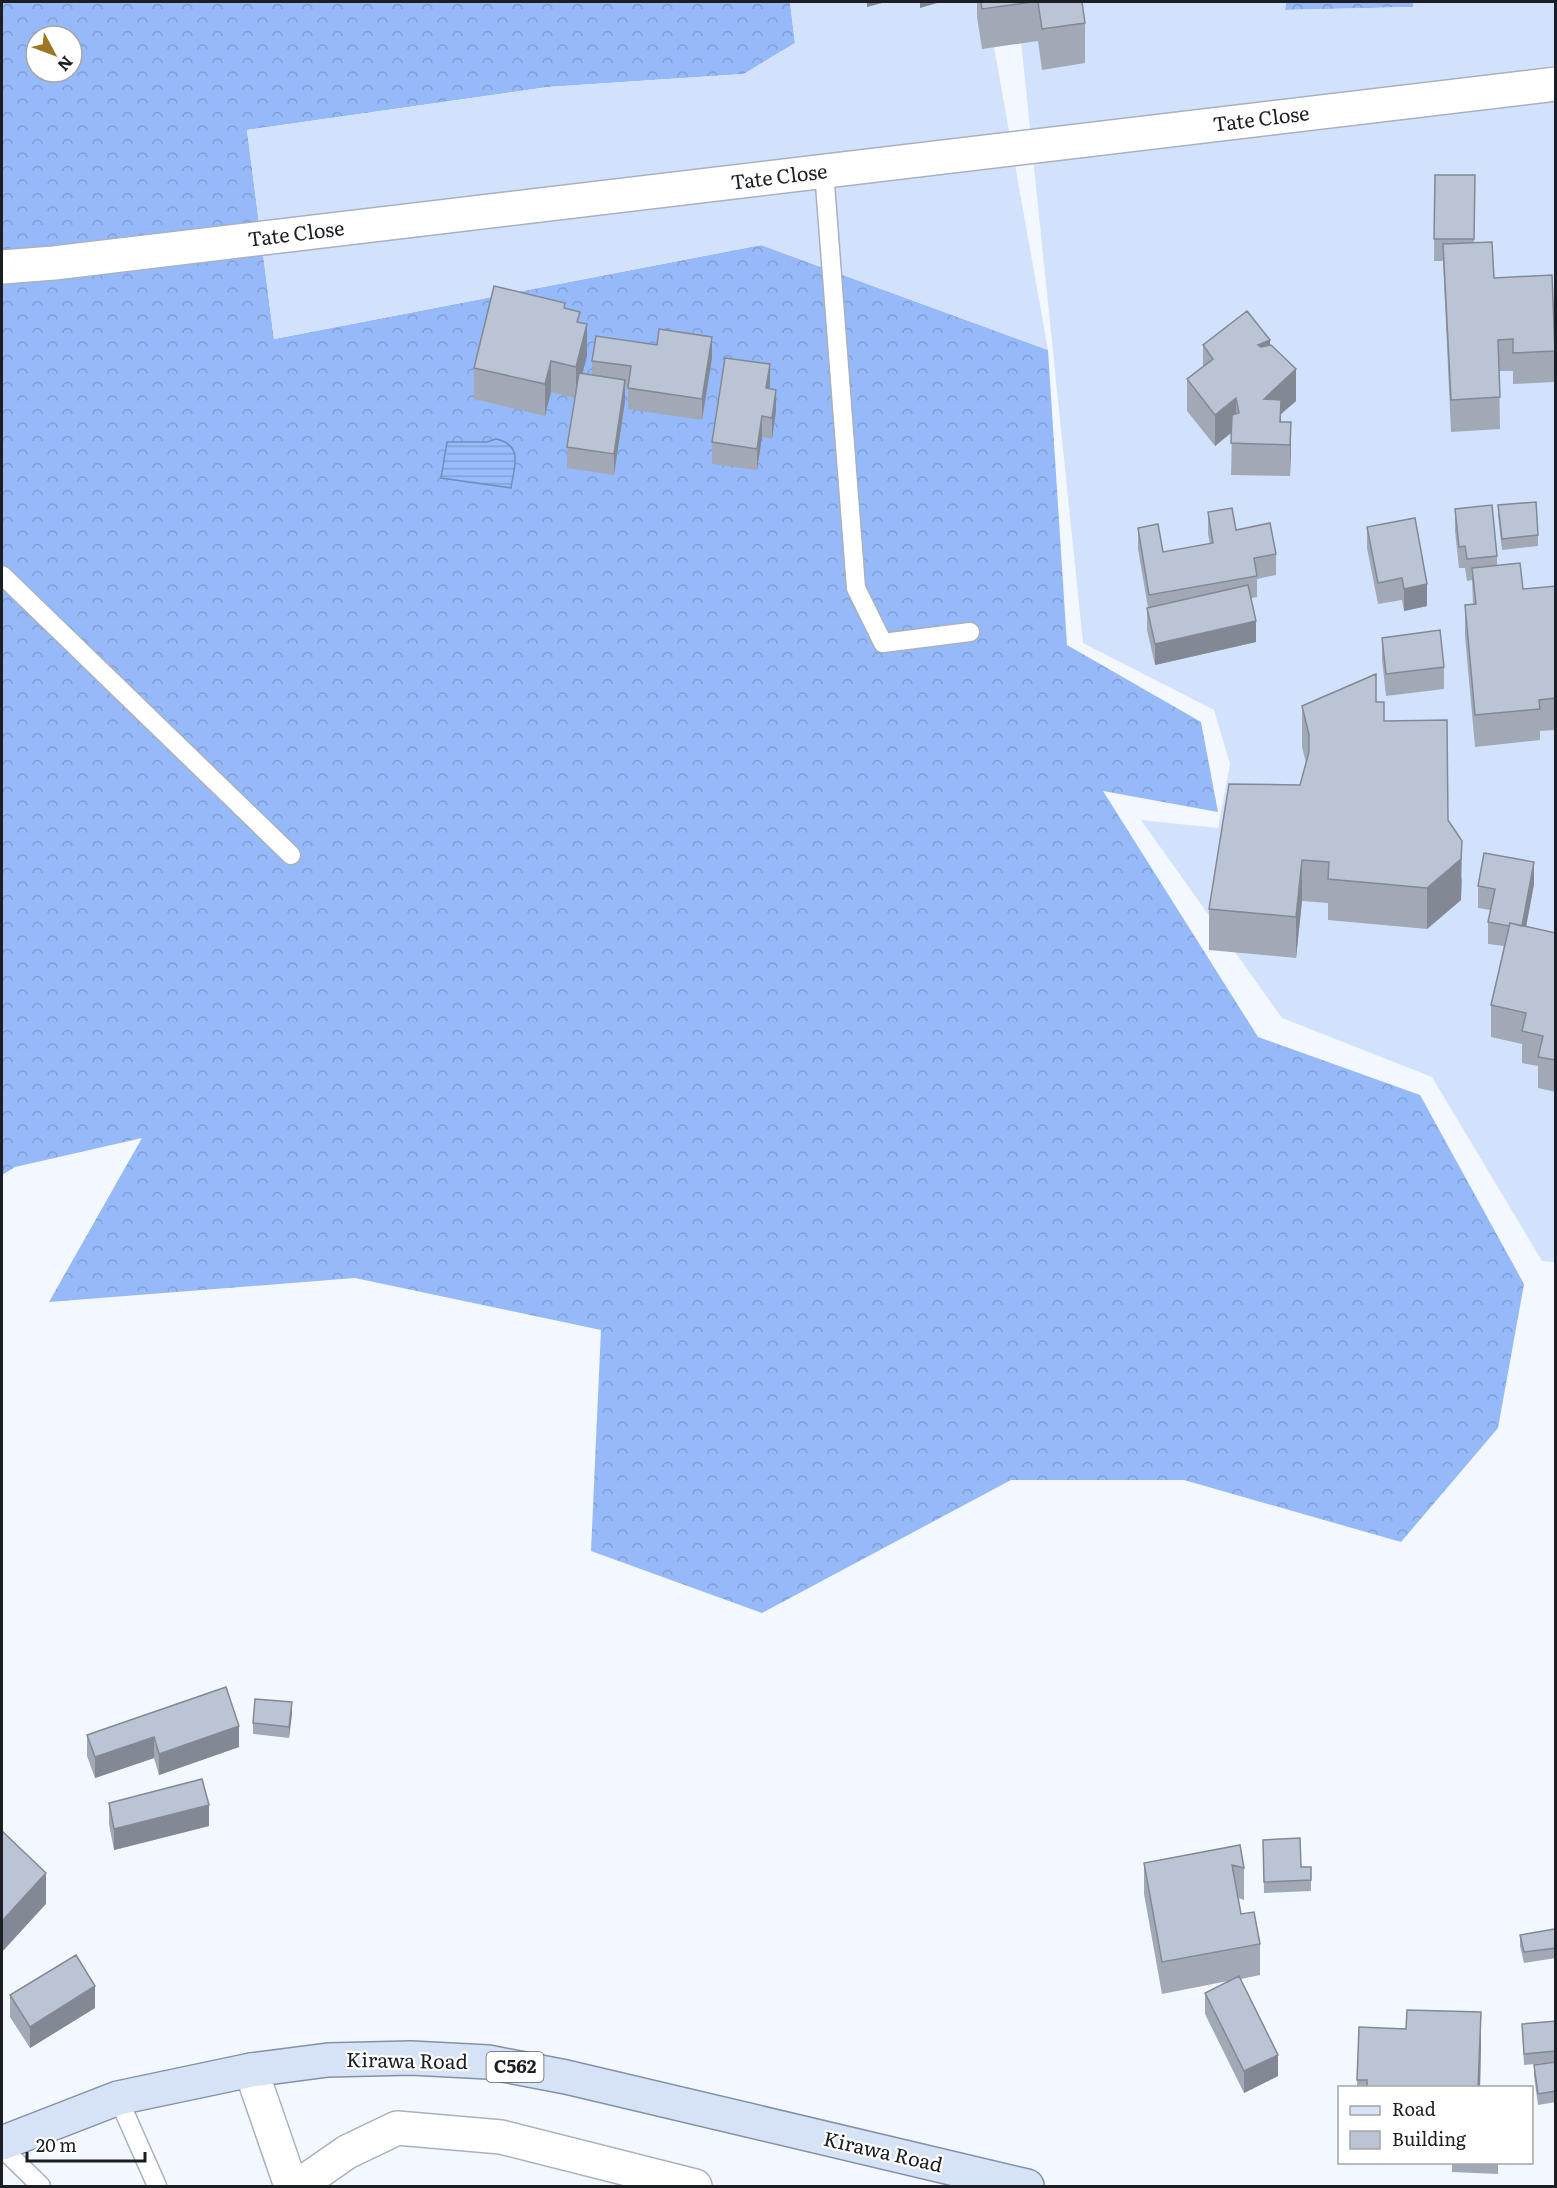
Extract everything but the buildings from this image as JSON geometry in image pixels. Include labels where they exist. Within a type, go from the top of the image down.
[{"type":"main road","name":"Kirawa Road","points":[[2,2143],[118,2098],[251,2070],[328,2060],[411,2058],[488,2062],[566,2077],[1027,2187]]},
{"type":"street","name":"Tate Close","points":[[2,267],[54,263],[1556,84]]},
{"type":"street","points":[[251,2070],[291,2187]]},
{"type":"street","points":[[298,2187],[347,2152],[397,2128],[501,2137],[695,2187]]},
{"type":"lane","points":[[824,171],[856,588],[883,643],[970,632]]},
{"type":"lane","points":[[2,575],[291,855]]},
{"type":"lane","points":[[118,2098],[157,2187]]},
{"type":"lane","points":[[2,2148],[41,2187]]},
{"type":"green space","points":[[2,2],[790,2],[795,43],[744,74],[548,87],[247,130],[274,339],[761,245],[1048,350],[1067,645],[1201,722],[1218,812],[1103,791],[1258,1037],[1420,1095],[1524,1284],[1498,1428],[1401,1542],[1184,1480],[1011,1480],[762,1613],[591,1551],[601,1330],[355,1278],[49,1302],[142,1138],[15,1167],[2,1175]]},
{"type":"green space","points":[[1286,2],[1414,2],[1413,7],[1285,10]]},
{"type":"shaded area","points":[[790,2],[986,2],[1048,350],[761,245],[274,339],[247,130],[548,87],[744,74],[795,43]]},
{"type":"shaded area","points":[[1017,2],[1286,2],[1285,10],[1413,7],[1414,2],[1555,2],[1555,1262],[1542,1261],[1432,1077],[1282,1018],[1141,820],[1218,828],[1230,764],[1214,710],[1083,643]]},
{"type":"shaded area","points":[[496,439],[511,446],[514,452],[515,465],[511,488],[441,478],[447,442],[487,442]]}]
